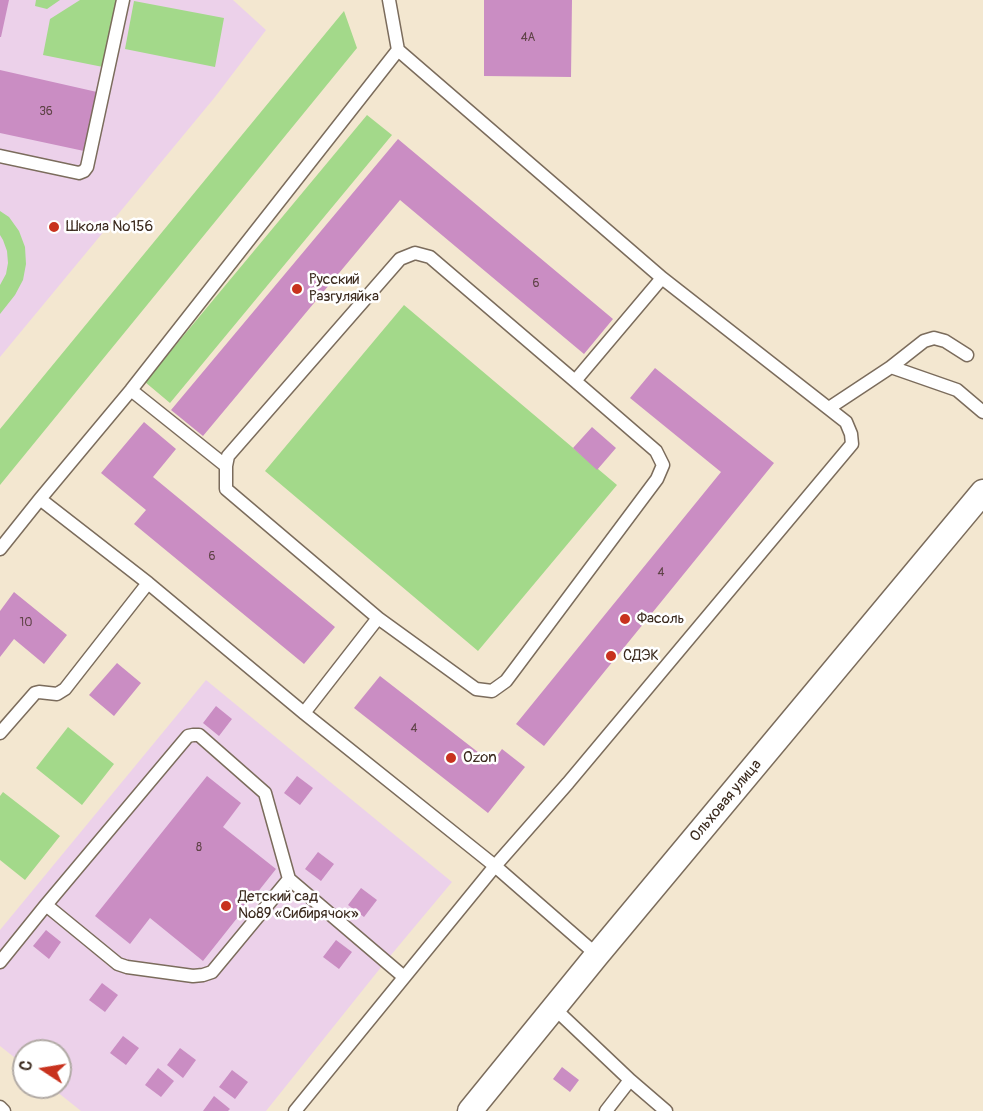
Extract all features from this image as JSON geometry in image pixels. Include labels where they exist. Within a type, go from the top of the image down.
[{"type":"street","name":"Ольховая улица","points":[[470,1111],[983,492]]},
{"type":"lane","points":[[0,156],[79,173],[84,171],[87,167],[123,0]]},
{"type":"lane","points":[[295,1111],[495,866],[568,783],[852,444],[846,422],[662,278],[398,50],[389,0]]},
{"type":"lane","points":[[0,549],[130,390],[398,50]]},
{"type":"lane","points":[[415,253],[430,257],[656,451],[663,465],[657,479],[506,681],[492,691],[476,690],[378,618],[226,489],[226,466],[228,456],[400,259],[415,253]]},
{"type":"lane","points":[[575,381],[662,278]]},
{"type":"lane","points":[[829,408],[891,367],[924,340],[934,338],[945,340],[967,355]]},
{"type":"lane","points":[[891,367],[957,390],[983,412]]},
{"type":"lane","points":[[130,390],[226,466]]},
{"type":"lane","points":[[40,499],[148,583],[495,866],[597,956]]},
{"type":"lane","points":[[0,733],[35,693],[57,694],[65,689],[148,583]]},
{"type":"lane","points":[[304,712],[378,618]]},
{"type":"lane","points":[[0,962],[188,736],[199,735],[265,793],[289,879],[404,977]]},
{"type":"lane","points":[[46,905],[118,964],[193,976],[203,975],[212,972],[289,879]]},
{"type":"lane","points":[[554,1008],[666,1111]]},
{"type":"lane","points":[[606,1111],[630,1080]]},
{"type":"lane","points":[[0,1107],[4,1111]]},
{"type":"shaded area","name":"Школа №156","points":[[0,0],[233,0],[266,30],[215,97],[0,357]]},
{"type":"shaded area","name":"Детский сад №89 «Сибирячок»","points":[[206,680],[452,882],[266,1111],[81,1111],[66,1099],[72,1099],[72,1039],[12,1039],[12,1056],[0,1046],[0,930]]},
{"type":"green space","points":[[36,0],[60,0],[47,9],[35,6]]},
{"type":"green space","points":[[80,0],[117,0],[103,67],[43,55],[50,19]]},
{"type":"green space","points":[[134,1],[224,18],[215,67],[125,49]]},
{"type":"green space","points":[[344,11],[357,48],[0,485],[0,429]]},
{"type":"green space","points":[[367,115],[392,135],[170,403],[145,382]]},
{"type":"green space","points":[[0,211],[9,217],[19,231],[25,247],[26,264],[23,280],[0,314],[0,285],[6,274],[8,263],[7,251],[0,235]]},
{"type":"green space","points":[[404,305],[617,485],[478,651],[265,471]]},
{"type":"green space","points":[[68,727],[114,764],[82,805],[36,768]]},
{"type":"green space","points":[[3,792],[60,836],[25,880],[0,860],[0,796]]},
{"type":"building","points":[[0,0],[9,0],[1,37],[0,37]]},
{"type":"building","points":[[484,0],[572,0],[571,77],[484,76]]},
{"type":"building","points":[[0,70],[97,92],[84,151],[0,133]]},
{"type":"building","points":[[398,139],[613,319],[584,354],[400,200],[203,436],[171,410]]},
{"type":"building","points":[[655,368],[774,463],[544,746],[516,724],[721,472],[630,398]]},
{"type":"building","points":[[144,422],[176,449],[153,477],[335,627],[304,664],[134,524],[146,510],[101,473]]},
{"type":"building","points":[[592,427],[616,448],[597,470],[573,448]]},
{"type":"building","points":[[14,592],[67,635],[44,664],[14,639],[0,657],[0,611]]},
{"type":"building","points":[[117,663],[141,683],[114,716],[89,695]]},
{"type":"building","points":[[380,676],[492,763],[502,749],[525,767],[488,813],[354,708]]},
{"type":"building","points":[[216,706],[232,719],[219,736],[203,723]]},
{"type":"building","points":[[207,776],[241,803],[223,827],[276,869],[203,961],[150,918],[130,944],[95,916]]},
{"type":"building","points":[[297,776],[313,788],[300,805],[284,793]]},
{"type":"building","points":[[318,852],[334,864],[321,881],[305,869]]},
{"type":"building","points":[[361,888],[377,900],[364,917],[348,905]]},
{"type":"building","points":[[46,930],[61,942],[49,959],[33,946]]},
{"type":"building","points":[[336,940],[352,952],[339,969],[323,957]]},
{"type":"building","points":[[102,983],[118,995],[105,1012],[89,1000]]},
{"type":"building","points":[[123,1036],[139,1048],[126,1065],[110,1053]]},
{"type":"building","points":[[180,1048],[196,1060],[183,1078],[167,1065]]},
{"type":"building","points":[[562,1067],[579,1080],[570,1092],[553,1079]]},
{"type":"building","points":[[158,1068],[174,1081],[161,1097],[145,1085]]},
{"type":"building","points":[[232,1070],[248,1082],[235,1099],[219,1087]]},
{"type":"building","points":[[214,1096],[230,1109],[228,1111],[203,1111]]},
{"type":"place","name":"Школа №156","points":[[54,227]]},
{"type":"place","name":"Русский Разгуляйка","points":[[297,289]]},
{"type":"place","name":"Фасоль","points":[[625,619]]},
{"type":"place","name":"СДЭК","points":[[611,656]]},
{"type":"place","name":"Ozon","points":[[451,758]]},
{"type":"place","name":"Детский сад №89 «Сибирячок»","points":[[226,906]]}]
